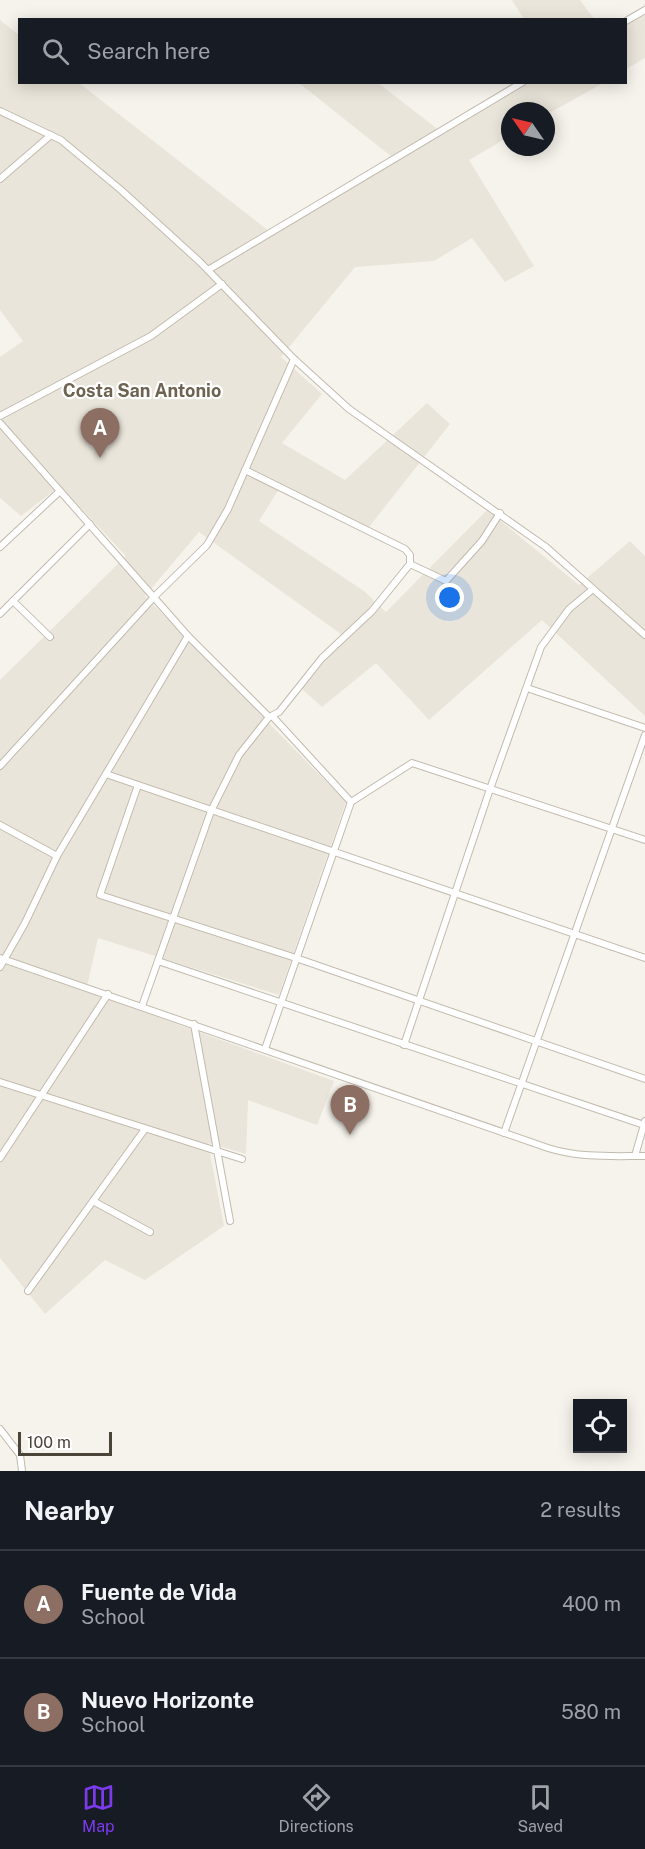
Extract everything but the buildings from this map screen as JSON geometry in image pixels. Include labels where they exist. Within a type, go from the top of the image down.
[{"type":"street","points":[[627,20],[645,10]]},
{"type":"street","points":[[208,270],[520,84]]},
{"type":"street","points":[[0,111],[51,135],[121,190],[208,270],[294,359],[349,409],[546,547],[645,635]]},
{"type":"street","points":[[0,179],[51,135]]},
{"type":"street","points":[[0,416],[151,336],[222,284]]},
{"type":"street","points":[[0,766],[154,597],[207,545],[228,509],[294,359]]},
{"type":"street","points":[[0,423],[188,636],[271,717],[351,802]]},
{"type":"street","points":[[142,1006],[211,811],[239,755],[322,658],[372,611],[410,564],[410,555],[405,549],[245,470]]},
{"type":"street","points":[[0,547],[60,491]]},
{"type":"street","points":[[410,564],[446,581],[482,541],[500,513]]},
{"type":"street","points":[[0,614],[90,524]]},
{"type":"street","points":[[404,1045],[490,789],[541,647],[553,628],[593,589]]},
{"type":"street","points":[[13,601],[50,637]]},
{"type":"street","points":[[0,967],[2,959],[57,856],[188,636]]},
{"type":"street","points":[[527,688],[645,728]]},
{"type":"street","points":[[504,1133],[539,1040],[645,735]]},
{"type":"street","points":[[265,1049],[351,802],[412,763],[645,840]]},
{"type":"street","points":[[106,774],[645,958]]},
{"type":"street","points":[[138,785],[100,896],[296,958],[418,1002],[539,1040],[645,1079]]},
{"type":"street","points":[[0,825],[57,856]]},
{"type":"street","points":[[2,959],[108,993],[567,1154],[645,1156]]},
{"type":"street","points":[[158,961],[522,1086],[644,1123],[635,1156]]},
{"type":"street","points":[[0,1158],[108,993]]},
{"type":"street","points":[[194,1024],[230,1221]]},
{"type":"street","points":[[0,1082],[242,1159]]},
{"type":"street","points":[[28,1291],[145,1129]]},
{"type":"street","points":[[93,1201],[150,1232]]},
{"type":"street","points":[[0,1429],[20,1455],[22,1471]]},
{"type":"shaded area","points":[[512,0],[580,0],[593,18],[523,18]]},
{"type":"shaded area","points":[[645,14],[645,58],[627,68],[627,25]]},
{"type":"shaded area","points":[[0,20],[18,34],[18,84],[80,84],[274,235],[397,161],[300,84],[379,84],[444,134],[527,84],[601,84],[555,110],[555,102],[501,102],[501,141],[469,160],[534,266],[505,282],[472,238],[434,261],[355,267],[281,357],[322,394],[282,443],[345,480],[427,403],[450,424],[369,527],[282,484],[259,521],[364,591],[386,612],[487,510],[579,585],[630,541],[645,556],[645,716],[542,620],[429,720],[376,663],[322,707],[302,689],[345,637],[199,532],[145,596],[346,802],[279,995],[98,938],[86,991],[334,1081],[317,1125],[248,1100],[246,1154],[208,1143],[224,1226],[145,1280],[105,1260],[45,1314],[0,1258],[0,680],[126,556],[60,486],[21,516],[0,498],[0,357],[23,341],[0,310]]},
{"type":"place","name":"Fuente de Vida","points":[[100,458]]},
{"type":"place","name":"Nuevo Horizonte","points":[[350,1135]]},
{"type":"district","name":"Costa San Antonio","points":[[142,391]]}]
